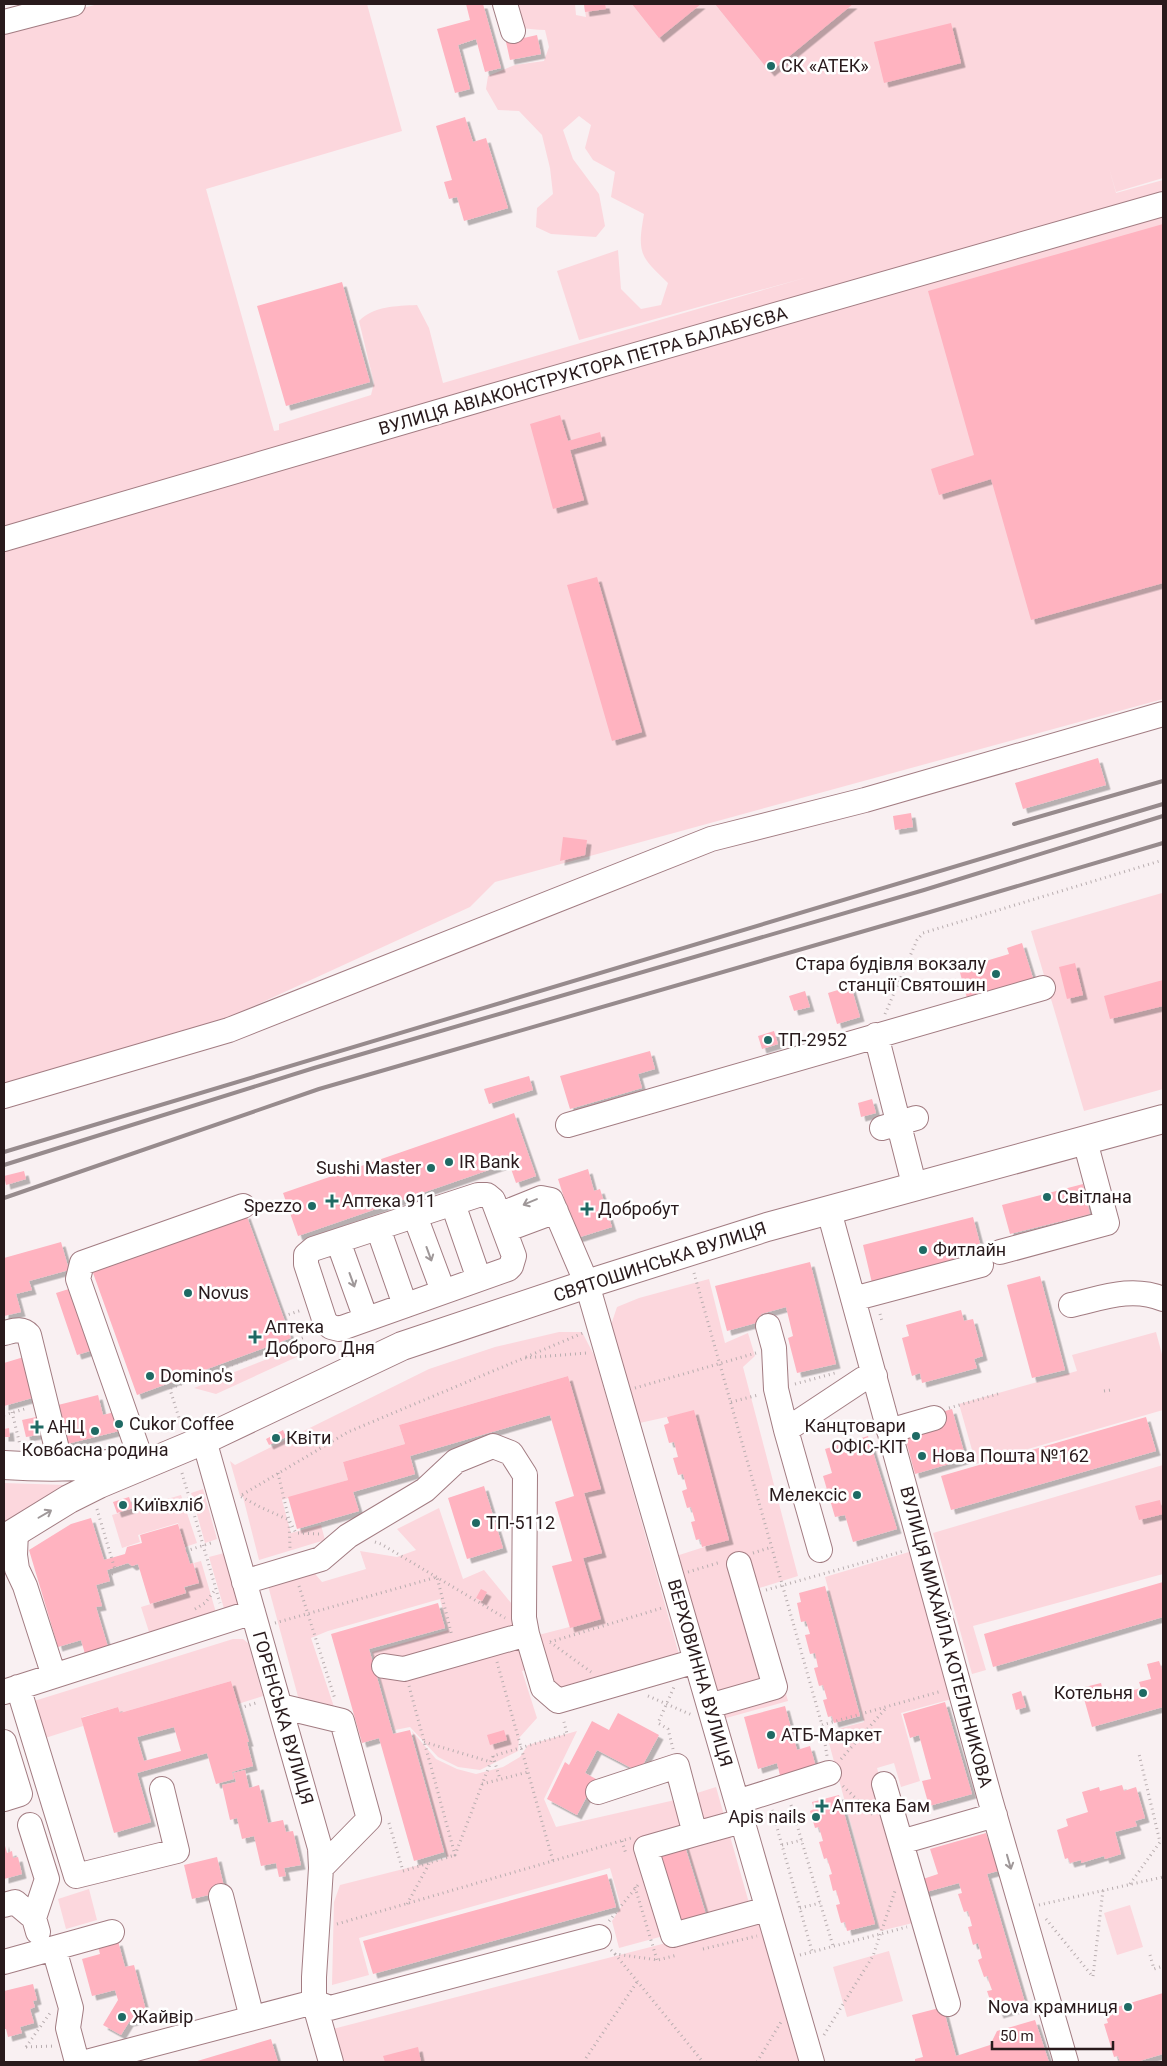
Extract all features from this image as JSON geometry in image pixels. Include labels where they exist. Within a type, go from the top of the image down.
[{"type":"main road","name":"СВЯТОШИНСЬКА ВУЛИЦЯ","points":[[10,1535],[99,1484],[178,1463],[204,1440],[402,1346],[587,1284],[748,1233],[1163,1119]]},
{"type":"main road","name":"СВЯТОШИНСЬКА ВУЛИЦЯ","points":[[12,1457],[58,1468],[95,1466],[141,1459],[178,1463]]},
{"type":"street","points":[[4,22],[73,4]]},
{"type":"street","points":[[504,4],[513,30]]},
{"type":"street","name":"ВУЛИЦЯ АВІАКОНСТРУКТОРА ПЕТРА БАЛАБУЄВА","points":[[4,539],[499,394],[1163,204]]},
{"type":"street","points":[[4,1096],[229,1030],[711,839],[865,800],[1163,714]]},
{"type":"street","points":[[568,1125],[1043,988]]},
{"type":"street","points":[[876,1035],[915,1188]]},
{"type":"street","points":[[853,1299],[1107,1223],[1085,1141]]},
{"type":"street","points":[[478,1195],[487,1195],[493,1200],[514,1256],[508,1269],[339,1329],[331,1327],[325,1322],[306,1264],[306,1256],[313,1249],[452,1204],[478,1195]]},
{"type":"street","name":"ВЕРХОВИННА ВУЛИЦЯ","points":[[502,1223],[541,1198],[551,1200],[587,1284],[690,1663],[709,1706],[812,2062]]},
{"type":"street","points":[[452,1204],[480,1279]]},
{"type":"street","points":[[141,1459],[78,1279],[82,1263],[243,1206]]},
{"type":"street","name":"ВУЛИЦЯ МИХАЙЛА КОТЕЛЬНИКОВА","points":[[829,1211],[995,1816],[1066,2062]]},
{"type":"street","points":[[415,1216],[443,1292]]},
{"type":"street","points":[[378,1228],[405,1305]]},
{"type":"street","points":[[338,1241],[366,1319]]},
{"type":"street","points":[[1071,1305],[1138,1292],[1151,1294],[1163,1299]]},
{"type":"street","points":[[4,1333],[18,1330],[25,1331],[28,1335],[57,1449],[58,1468]]},
{"type":"street","points":[[771,1337],[776,1389],[820,1550]]},
{"type":"street","points":[[786,1430],[863,1379],[874,1376]]},
{"type":"street","points":[[889,1431],[934,1418]]},
{"type":"street","name":"ГОРЕНСЬКА ВУЛИЦЯ","points":[[204,1440],[230,1538],[253,1612],[272,1703],[320,1848],[321,1868],[314,2002],[331,2062]]},
{"type":"street","points":[[244,1582],[321,1560],[348,1536],[425,1490],[456,1461],[492,1446],[511,1453],[525,1475],[524,1618],[543,1688],[558,1700],[690,1663]]},
{"type":"street","points":[[10,1535],[15,1555],[10,1566],[25,1586],[54,1676]]},
{"type":"street","points":[[709,1706],[774,1687],[739,1564]]},
{"type":"street","points":[[162,1789],[177,1851],[76,1876],[11,1690],[253,1612]]},
{"type":"street","points":[[394,1668],[457,1654],[527,1634]]},
{"type":"street","points":[[272,1703],[342,1721],[369,1819],[321,1868]]},
{"type":"street","points":[[4,1742],[20,1794],[4,1799]]},
{"type":"street","points":[[598,1792],[677,1766],[693,1827]]},
{"type":"street","points":[[768,1909],[673,1935],[646,1848],[693,1827],[740,1811],[786,1786],[829,1773]]},
{"type":"street","points":[[884,1784],[948,2004]]},
{"type":"street","points":[[904,1853],[995,1816]]},
{"type":"street","points":[[30,1825],[46,1879],[34,1918]]},
{"type":"street","points":[[628,1839],[693,1827]]},
{"type":"street","points":[[221,1896],[252,2018]]},
{"type":"street","points":[[4,1906],[15,1902],[34,1918],[49,1950],[71,2008],[68,2028],[77,2062]]},
{"type":"street","points":[[4,1962],[112,1932]]},
{"type":"street","points":[[86,2062],[314,2002],[330,2008],[607,1945]]},
{"type":"path","points":[[876,1035],[917,940],[923,933],[1163,860]]},
{"type":"path","points":[[694,1272],[822,1725],[829,1773],[874,1816]]},
{"type":"path","points":[[284,1316],[303,1310]]},
{"type":"path","points":[[880,1314],[882,1321]]},
{"type":"path","points":[[527,1634],[515,1624],[382,1544],[348,1536],[296,1533],[289,1520],[240,1496],[348,1432],[590,1330]]},
{"type":"path","points":[[171,1388],[305,1337]]},
{"type":"path","points":[[633,1388],[720,1363],[771,1337]]},
{"type":"path","points":[[524,1358],[596,1353]]},
{"type":"path","points":[[168,1383],[180,1421]]},
{"type":"path","points":[[1104,1391],[1111,1390]]},
{"type":"path","points":[[983,1398],[1001,1394]]},
{"type":"path","points":[[4,1415],[45,1403]]},
{"type":"path","points":[[12,1412],[12,1457]]},
{"type":"path","points":[[178,1463],[225,1621]]},
{"type":"path","points":[[278,1473],[289,1520],[290,1553],[307,1614],[342,1721]]},
{"type":"path","points":[[95,1503],[116,1573],[108,1575]]},
{"type":"path","points":[[186,1551],[230,1538]]},
{"type":"path","points":[[749,1596],[910,1549]]},
{"type":"path","points":[[275,1623],[437,1577]]},
{"type":"path","points":[[437,1577],[457,1654]]},
{"type":"path","points":[[190,1611],[205,1603],[216,1589]]},
{"type":"path","points":[[550,1642],[668,1606]]},
{"type":"path","points":[[492,1644],[553,1861]]},
{"type":"path","points":[[677,1766],[668,1729],[658,1723],[690,1663]]},
{"type":"path","points":[[394,1668],[424,1742],[455,1856]]},
{"type":"path","points":[[822,1725],[949,1689]]},
{"type":"path","points":[[455,1856],[493,1756],[567,1734],[558,1700]]},
{"type":"path","points":[[240,1708],[272,1703]]},
{"type":"path","points":[[829,1773],[888,1706]]},
{"type":"path","points":[[424,1742],[490,1762]]},
{"type":"path","points":[[1130,1884],[1160,1842],[1139,1754]]},
{"type":"path","points":[[493,1756],[500,1779]]},
{"type":"path","points":[[482,1784],[528,1772]]},
{"type":"path","points":[[786,1786],[833,1946]]},
{"type":"path","points":[[771,1808],[812,1951]]},
{"type":"path","points":[[369,1819],[386,1816],[402,1871],[455,1856]]},
{"type":"path","points":[[332,1926],[628,1839],[627,1860]]},
{"type":"path","points":[[782,1845],[802,1840]]},
{"type":"path","points":[[822,2040],[873,1956],[904,1853]]},
{"type":"path","points":[[408,1904],[429,1863]]},
{"type":"path","points":[[651,1863],[636,1888],[613,1914],[607,1945],[703,2062]]},
{"type":"path","points":[[1035,1906],[1163,1877]]},
{"type":"path","points":[[633,1878],[658,1960]]},
{"type":"path","points":[[1093,1977],[1103,1890]]},
{"type":"path","points":[[800,1908],[820,1902]]},
{"type":"path","points":[[796,1955],[924,1922]]},
{"type":"path","points":[[1150,1955],[1154,1969],[1163,1966]]},
{"type":"path","points":[[586,2058],[637,1982]]},
{"type":"path","points":[[55,2007],[26,2047],[58,2046]]},
{"type":"path","points":[[757,2062],[781,2021]]},
{"type":"shaded area","points":[[98,4],[367,4],[402,131],[206,189],[274,431],[279,430],[279,424],[371,395],[374,383],[359,321],[371,312],[393,307],[417,305],[429,328],[443,383],[808,277],[579,340],[557,271],[618,250],[621,289],[641,309],[661,305],[668,283],[646,260],[643,253],[641,238],[644,214],[611,197],[615,172],[593,160],[585,148],[591,125],[579,116],[563,130],[573,159],[599,194],[605,226],[596,237],[551,234],[536,227],[537,208],[553,194],[550,168],[542,135],[519,111],[498,110],[486,89],[488,76],[515,65],[544,61],[549,47],[545,30],[514,26],[498,12],[493,4],[575,4],[576,15],[586,17],[584,4],[1163,4],[1163,178],[1116,192],[1109,168],[1116,193],[1163,180],[1163,699],[495,882],[470,907],[245,1010],[224,1026],[4,1092],[4,30]]},
{"type":"shaded area","points":[[1162,893],[1163,1089],[1084,1111],[1031,931]]},
{"type":"shaded area","points":[[709,1279],[725,1343],[748,1333],[755,1356],[743,1367],[798,1576],[756,1589],[788,1701],[719,1720],[673,1557],[729,1539],[694,1411],[635,1424],[609,1331],[617,1307],[639,1298]]},
{"type":"shaded area","points":[[559,1332],[582,1332],[595,1357],[682,1665],[558,1701],[527,1638],[600,1619],[583,1558],[602,1553],[584,1493],[601,1488],[568,1376],[399,1425],[405,1444],[343,1462],[348,1480],[282,1500],[291,1533],[321,1525],[325,1540],[259,1560],[243,1497],[240,1496],[230,1461],[235,1465],[429,1369],[495,1347]]},
{"type":"shaded area","points":[[1156,1332],[1163,1358],[1163,1410],[976,1464],[959,1404],[1077,1371],[1072,1355]]},
{"type":"shaded area","points":[[298,1347],[301,1355],[216,1394],[194,1388]]},
{"type":"shaded area","points":[[1163,1465],[1163,1574],[973,1626],[986,1670],[972,1674],[933,1533]]},
{"type":"shaded area","points":[[4,1483],[66,1485],[4,1531]]},
{"type":"shaded area","points":[[203,1489],[217,1539],[205,1543],[191,1493]]},
{"type":"shaded area","points":[[181,1495],[197,1543],[185,1547],[178,1523],[138,1535],[140,1542],[122,1548],[112,1515]]},
{"type":"shaded area","points":[[439,1508],[463,1579],[484,1570],[516,1609],[532,1668],[522,1671],[537,1718],[519,1738],[518,1751],[480,1770],[458,1767],[438,1757],[410,1727],[395,1730],[372,1652],[448,1630],[440,1599],[328,1631],[311,1638],[336,1713],[300,1704],[267,1582],[311,1569],[322,1582],[366,1569],[360,1551],[397,1557],[416,1550],[397,1529]]},
{"type":"shaded area","points":[[919,1549],[959,1697],[901,1713],[920,1781],[901,1787],[894,1763],[877,1768],[921,1921],[880,1931],[826,1732],[864,1722],[825,1577]]},
{"type":"shaded area","points":[[228,1552],[244,1602],[225,1612],[209,1557]]},
{"type":"shaded area","points":[[201,1561],[217,1616],[150,1635],[141,1607],[187,1593],[185,1588],[199,1583],[194,1563]]},
{"type":"shaded area","points":[[233,1639],[243,1639],[248,1643],[263,1696],[238,1704],[231,1681],[120,1713],[118,1707],[82,1717],[83,1726],[42,1739],[31,1702]]},
{"type":"shaded area","points":[[412,1731],[436,1759],[457,1769],[476,1774],[503,1767],[520,1757],[528,1745],[577,1731],[544,1799],[556,1827],[675,1800],[716,1787],[751,1910],[710,1922],[684,1839],[678,1932],[619,1948],[612,1921],[621,1907],[610,1868],[359,1938],[369,1975],[332,1985],[334,1902],[340,1885],[447,1858]]},
{"type":"shaded area","points":[[89,1889],[97,1920],[66,1929],[58,1899]]},
{"type":"shaded area","points":[[1130,1905],[1143,1947],[1117,1955],[1104,1913]]},
{"type":"shaded area","points":[[763,1918],[805,2062],[338,2062],[329,2030]]},
{"type":"shaded area","points":[[889,1951],[903,2001],[847,2017],[833,1967]]},
{"type":"building","points":[[466,4],[483,4],[501,68],[485,72],[476,39],[458,45],[470,89],[455,93],[437,29],[470,20]]},
{"type":"building","points":[[584,4],[605,4],[606,9],[585,12]]},
{"type":"building","points":[[632,4],[701,4],[659,38]]},
{"type":"building","points":[[715,4],[853,4],[770,72]]},
{"type":"building","points":[[951,23],[961,63],[884,83],[874,42]]},
{"type":"building","points":[[537,35],[541,54],[510,60],[506,42]]},
{"type":"building","points":[[465,117],[473,142],[486,138],[508,208],[464,221],[457,197],[449,199],[444,182],[452,180],[436,126]]},
{"type":"building","points":[[1163,224],[1163,583],[1031,620],[991,479],[939,495],[931,469],[974,455],[928,291]]},
{"type":"building","points":[[342,282],[370,382],[286,406],[257,306]]},
{"type":"building","points":[[560,415],[568,441],[600,432],[602,441],[570,450],[584,500],[553,509],[530,424]]},
{"type":"building","points":[[597,577],[642,732],[612,741],[567,585]]},
{"type":"building","points":[[1098,758],[1106,785],[1023,809],[1015,783]]},
{"type":"building","points":[[911,813],[913,827],[895,830],[893,816]]},
{"type":"building","points":[[563,837],[587,840],[585,855],[560,861]]},
{"type":"building","name":"Стара будівля вокзалу станції Святошин","points":[[1022,943],[1033,978],[967,998],[959,969],[1009,954],[1007,948]]},
{"type":"building","points":[[1075,963],[1083,995],[1067,999],[1059,967]]},
{"type":"building","points":[[1163,980],[1163,1006],[1110,1019],[1104,996]]},
{"type":"building","points":[[851,986],[860,1017],[837,1024],[828,993]]},
{"type":"building","points":[[805,991],[810,1007],[794,1011],[789,996]]},
{"type":"building","name":"ТП-2952","points":[[774,1031],[778,1044],[762,1049],[758,1036]]},
{"type":"building","points":[[650,1051],[655,1069],[638,1074],[642,1088],[570,1109],[560,1076]]},
{"type":"building","points":[[529,1076],[533,1090],[489,1104],[484,1089]]},
{"type":"building","points":[[872,1099],[876,1113],[861,1117],[858,1103]]},
{"type":"building","points":[[514,1113],[536,1176],[516,1183],[509,1163],[298,1236],[283,1193]]},
{"type":"building","name":"Добробут","points":[[588,1169],[594,1191],[600,1189],[612,1227],[577,1238],[558,1179]]},
{"type":"building","points":[[24,1171],[26,1179],[6,1185],[4,1176]]},
{"type":"building","points":[[1083,1184],[1090,1214],[1010,1234],[1002,1205]]},
{"type":"building","name":"Novus","points":[[246,1214],[291,1338],[137,1395],[92,1270]]},
{"type":"building","name":"Фитлайн","points":[[973,1217],[983,1255],[872,1283],[863,1245]]},
{"type":"building","points":[[61,1242],[69,1270],[29,1281],[32,1290],[16,1294],[21,1312],[4,1316],[4,1258]]},
{"type":"building","points":[[810,1262],[836,1364],[797,1373],[788,1338],[793,1336],[786,1307],[761,1314],[763,1321],[727,1331],[715,1286]]},
{"type":"building","points":[[1040,1276],[1065,1370],[1032,1378],[1007,1285]]},
{"type":"building","points":[[72,1288],[93,1350],[77,1355],[56,1293]]},
{"type":"building","points":[[961,1310],[964,1321],[973,1319],[983,1356],[974,1359],[977,1368],[922,1383],[920,1373],[912,1376],[902,1338],[909,1336],[906,1325]]},
{"type":"building","points":[[27,1356],[39,1396],[4,1406],[4,1363]]},
{"type":"building","points":[[568,1376],[601,1489],[584,1493],[602,1553],[583,1558],[601,1619],[570,1628],[552,1566],[572,1561],[555,1502],[574,1496],[550,1415],[410,1456],[415,1474],[353,1492],[359,1511],[297,1529],[288,1497],[348,1480],[343,1462],[405,1444],[399,1425]]},
{"type":"building","points":[[98,1395],[103,1415],[118,1411],[123,1430],[67,1444],[58,1405]]},
{"type":"building","points":[[952,1409],[966,1459],[915,1474],[903,1430],[935,1414]]},
{"type":"building","points":[[694,1410],[729,1540],[702,1547],[700,1539],[696,1540],[691,1522],[695,1521],[691,1507],[687,1508],[682,1491],[687,1489],[683,1474],[678,1475],[673,1458],[678,1457],[674,1442],[669,1443],[664,1425],[669,1423],[667,1417]]},
{"type":"building","points":[[41,1416],[44,1434],[26,1437],[22,1420]]},
{"type":"building","points":[[1146,1417],[1156,1451],[951,1510],[941,1476]]},
{"type":"building","points":[[9,1428],[10,1437],[4,1437],[4,1429]]},
{"type":"building","name":"Квіти","points":[[283,1430],[286,1437],[269,1445],[266,1439]]},
{"type":"building","name":"Мелексіc","points":[[868,1436],[897,1529],[853,1542],[845,1515],[835,1517],[823,1476],[832,1473],[825,1449]]},
{"type":"building","name":"ТП-5112","points":[[484,1486],[503,1548],[467,1559],[448,1498]]},
{"type":"building","name":"Київхліб","points":[[129,1497],[133,1508],[117,1513],[113,1502]]},
{"type":"building","points":[[1160,1500],[1163,1514],[1139,1520],[1135,1506]]},
{"type":"building","points":[[91,1518],[104,1560],[125,1554],[127,1547],[142,1543],[140,1535],[178,1524],[190,1564],[193,1563],[199,1583],[184,1587],[186,1593],[150,1604],[138,1564],[132,1566],[128,1563],[107,1570],[110,1581],[96,1585],[102,1606],[96,1607],[108,1647],[85,1654],[81,1640],[58,1647],[29,1550],[71,1524]]},
{"type":"building","points":[[1163,1582],[1163,1617],[993,1667],[984,1634]]},
{"type":"building","points":[[825,1586],[860,1716],[834,1723],[832,1716],[828,1717],[823,1700],[827,1699],[823,1685],[819,1686],[814,1668],[818,1667],[815,1653],[810,1654],[805,1635],[810,1634],[806,1621],[801,1622],[797,1603],[801,1602],[799,1593]]},
{"type":"building","points":[[481,1589],[487,1592],[482,1601],[476,1598]]},
{"type":"building","points":[[438,1603],[445,1628],[369,1649],[393,1734],[410,1730],[444,1852],[414,1861],[379,1738],[362,1743],[331,1634]]},
{"type":"building","name":"Котельня","points":[[1159,1661],[1163,1672],[1163,1707],[1092,1727],[1081,1688],[1101,1683],[1105,1698],[1141,1688],[1139,1682],[1151,1679],[1147,1664]]},
{"type":"building","points":[[231,1681],[249,1742],[247,1742],[253,1766],[232,1772],[234,1779],[216,1784],[207,1753],[137,1773],[151,1822],[114,1833],[81,1718],[118,1707],[120,1713]],"holes":[[[174,1727],[181,1751],[144,1761],[137,1737]]]},
{"type":"building","points":[[1021,1691],[1026,1707],[1016,1710],[1012,1694]]},
{"type":"building","points":[[945,1702],[972,1794],[929,1806],[922,1781],[931,1779],[919,1735],[910,1738],[903,1714]]},
{"type":"building","name":"АТБ-Маркет","points":[[785,1706],[797,1750],[810,1746],[818,1774],[782,1784],[777,1763],[758,1769],[744,1717]]},
{"type":"building","points":[[618,1713],[659,1735],[639,1772],[597,1750],[585,1773],[596,1779],[577,1815],[547,1799],[565,1762],[569,1765],[592,1721],[609,1730]]},
{"type":"building","points":[[504,1730],[507,1740],[490,1745],[487,1735]]},
{"type":"building","points":[[245,1770],[249,1788],[259,1785],[268,1823],[283,1820],[286,1832],[293,1831],[301,1865],[284,1868],[286,1876],[279,1877],[276,1863],[261,1866],[254,1836],[242,1839],[237,1818],[230,1820],[222,1785],[236,1782],[233,1773]]},
{"type":"building","points":[[1122,1785],[1124,1791],[1136,1787],[1145,1818],[1135,1821],[1137,1826],[1115,1832],[1121,1854],[1105,1859],[1104,1856],[1081,1863],[1081,1860],[1070,1863],[1068,1858],[1065,1859],[1057,1830],[1068,1826],[1066,1819],[1088,1812],[1082,1792],[1099,1787],[1100,1791]]},
{"type":"building","points":[[839,1795],[875,1924],[847,1931],[845,1922],[841,1923],[836,1905],[840,1904],[836,1890],[833,1891],[829,1875],[832,1874],[827,1858],[824,1859],[819,1842],[823,1841],[819,1827],[815,1828],[810,1811],[814,1809],[812,1802]]},
{"type":"building","points":[[986,1833],[998,1871],[987,1874],[1026,2006],[999,2014],[997,2008],[993,2009],[987,1991],[992,1990],[988,1976],[984,1977],[978,1960],[982,1958],[978,1943],[973,1945],[968,1927],[972,1926],[968,1911],[964,1912],[958,1894],[962,1893],[959,1883],[919,1894],[923,1879],[938,1874],[930,1849]]},
{"type":"building","points":[[683,1840],[707,1918],[679,1927],[655,1849]]},
{"type":"building","points":[[4,1842],[7,1853],[12,1851],[13,1858],[18,1857],[22,1874],[4,1879]]},
{"type":"building","points":[[217,1857],[225,1891],[192,1899],[184,1865]]},
{"type":"building","points":[[607,1874],[616,1907],[373,1974],[363,1941]]},
{"type":"building","points":[[118,1941],[125,1967],[134,1965],[148,2018],[129,2022],[121,2035],[103,2025],[118,2000],[115,1990],[92,1996],[82,1959],[100,1954],[98,1946]]},
{"type":"building","points":[[33,1984],[37,2000],[33,2001],[35,2007],[30,2009],[34,2023],[20,2027],[22,2033],[8,2037],[6,2029],[4,2029],[4,1991]]},
{"type":"building","points":[[1163,1993],[1163,2054],[1136,2062],[1120,2062],[1118,2056],[1114,2057],[1104,2024],[1108,2023],[1104,2011]]},
{"type":"building","points":[[943,2007],[956,2056],[990,2045],[997,2031],[1035,2020],[1049,2062],[915,2062],[915,2059],[923,2057],[912,2015]]},
{"type":"building","points":[[271,2039],[278,2062],[194,2062]]},
{"type":"building","points":[[418,2047],[421,2062],[385,2062],[383,2056]]},
{"type":"railway","points":[[1014,824],[1163,781]]},
{"type":"railway","points":[[4,1152],[1163,804]]},
{"type":"railway","points":[[4,1165],[314,1068],[924,890],[1163,816]]},
{"type":"railway","points":[[4,1198],[319,1089],[1163,843]]},
{"type":"place","name":"СК «АТЕК»","points":[[771,66]]},
{"type":"place","name":"Стара будівля вокзалу станції Святошин","points":[[996,974]]},
{"type":"place","name":"ТП-2952","points":[[768,1040]]},
{"type":"place","name":"IR Bank","points":[[449,1162]]},
{"type":"place","name":"Sushi Master","points":[[431,1168]]},
{"type":"place","name":"Світлана","points":[[1047,1197]]},
{"type":"place","name":"Аптека 911","points":[[332,1201]]},
{"type":"place","name":"Spezzo","points":[[312,1206]]},
{"type":"place","name":"Добробут","points":[[587,1209]]},
{"type":"place","name":"Фитлайн","points":[[923,1250]]},
{"type":"place","name":"Novus","points":[[188,1293]]},
{"type":"place","name":"Аптека Доброго Дня","points":[[255,1337]]},
{"type":"place","name":"Domino's","points":[[150,1376]]},
{"type":"place","name":"Cukor Coffee","points":[[119,1424]]},
{"type":"place","name":"АНЦ","points":[[37,1427]]},
{"type":"place","name":"Ковбасна родина","points":[[95,1431]]},
{"type":"place","name":"Канцтовари ОФІС-КІТ","points":[[916,1436]]},
{"type":"place","name":"Квіти","points":[[276,1438]]},
{"type":"place","name":"Нова Пошта №162","points":[[922,1456]]},
{"type":"place","name":"Мелексіc","points":[[857,1495]]},
{"type":"place","name":"Київхліб","points":[[123,1505]]},
{"type":"place","name":"ТП-5112","points":[[476,1523]]},
{"type":"place","name":"Котельня","points":[[1143,1693]]},
{"type":"place","name":"АТБ-Маркет","points":[[771,1735]]},
{"type":"place","name":"Аптека Бам","points":[[822,1806]]},
{"type":"place","name":"Apis nails","points":[[816,1817]]},
{"type":"place","name":"Nova крамниця","points":[[1128,2007]]},
{"type":"place","name":"Жайвір","points":[[122,2017]]}]
